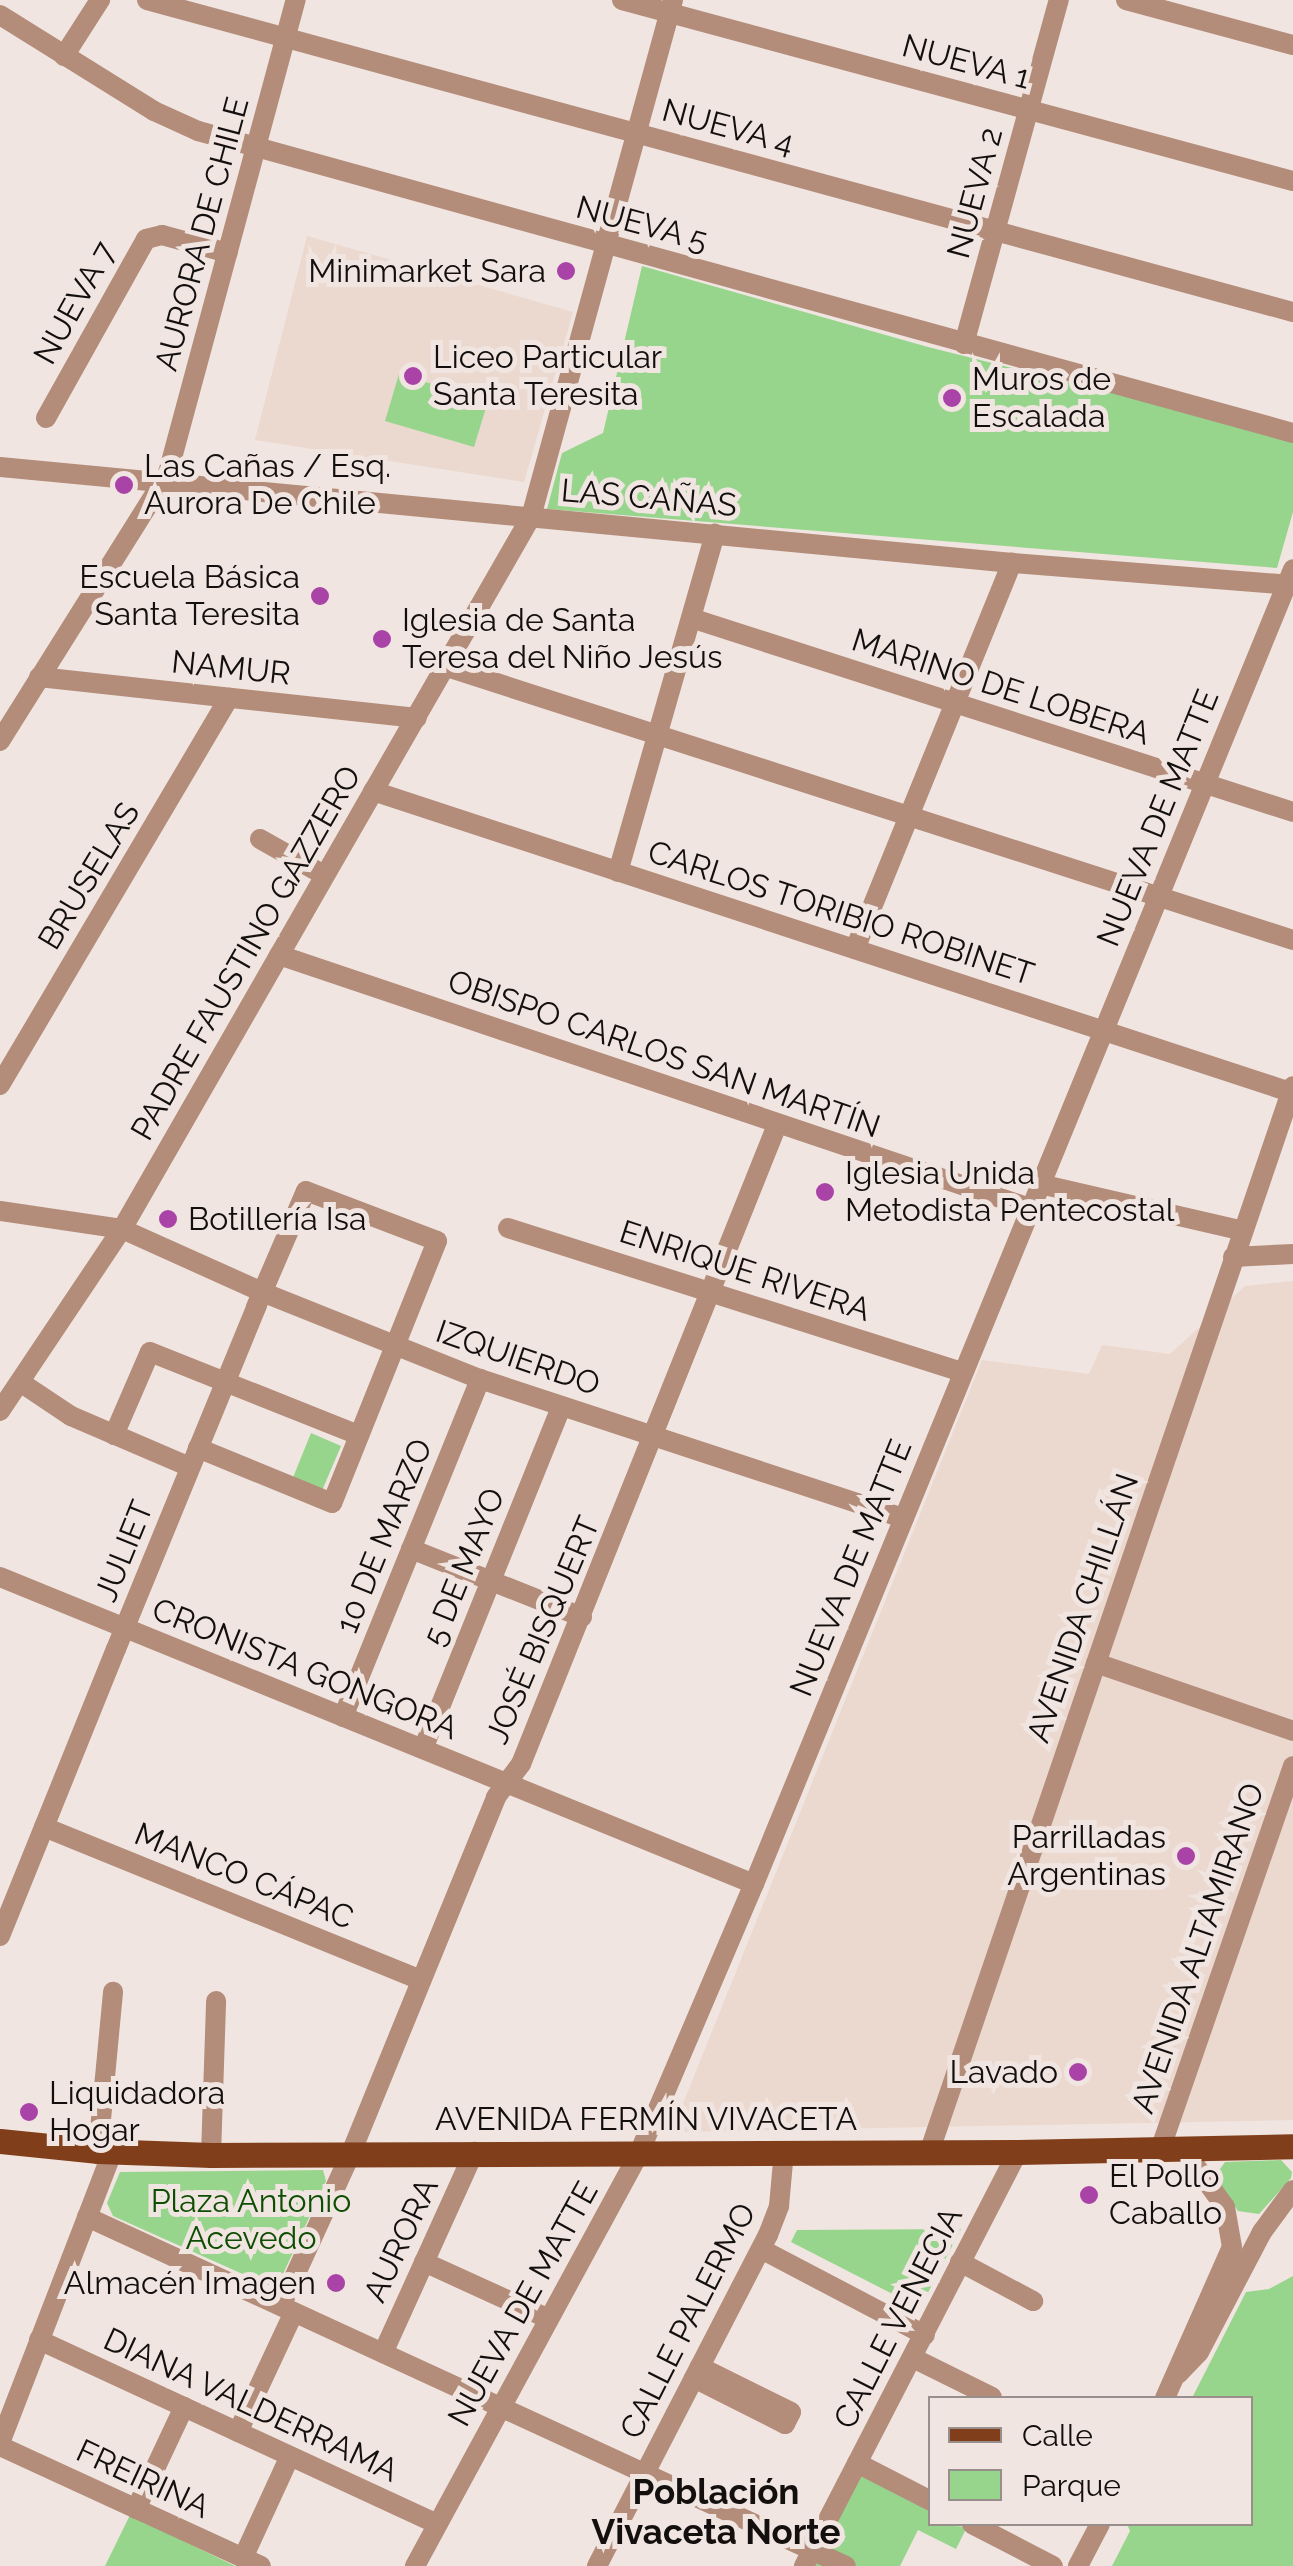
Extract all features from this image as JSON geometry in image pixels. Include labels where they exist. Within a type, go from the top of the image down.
[{"type":"main road","name":"AVENIDA FERMÍN VIVACETA","points":[[0,2141],[104,2151],[211,2155],[1018,2152],[1293,2146]]},
{"type":"street","points":[[64,56],[100,0]]},
{"type":"street","name":"NUEVA 4","points":[[147,0],[1293,312]]},
{"type":"street","name":"AURORA DE CHILE","points":[[0,741],[168,473],[296,0]]},
{"type":"street","name":"NUEVA 1","points":[[622,0],[672,6],[1293,182]]},
{"type":"street","name":"NUEVA 2","points":[[964,344],[1059,0]]},
{"type":"street","points":[[1126,0],[1293,45]]},
{"type":"street","name":"PADRE FAUSTINO GAZZERO","points":[[0,1411],[122,1228],[531,517],[672,6]]},
{"type":"street","name":"NUEVA 5","points":[[0,16],[169,120],[256,148],[1293,433]]},
{"type":"street","name":"NUEVA 7","points":[[46,418],[146,240],[162,235],[228,253]]},
{"type":"street","name":"LAS CAÑAS","points":[[0,467],[1012,563],[1291,580]]},
{"type":"street","points":[[618,872],[715,534]]},
{"type":"street","points":[[855,949],[1012,563]]},
{"type":"street","name":"NUEVA DE MATTE","points":[[415,2566],[640,2151],[754,1884],[1291,580]]},
{"type":"street","name":"MARINO DE LOBERA","points":[[691,618],[1293,812]]},
{"type":"street","points":[[447,667],[1293,940]]},
{"type":"street","name":"NAMUR","points":[[39,677],[417,718]]},
{"type":"street","name":"BRUSELAS","points":[[0,1085],[229,698]]},
{"type":"street","name":"CARLOS TORIBIO ROBINET","points":[[373,791],[1292,1089]]},
{"type":"street","points":[[260,838],[324,875]]},
{"type":"street","name":"OBISPO CARLOS SAN MARTÍN","points":[[278,955],[1030,1208]]},
{"type":"street","name":"AVENIDA CHILLÁN","points":[[930,2150],[1292,1089]]},
{"type":"street","name":"JOSÉ BISQUERT","points":[[238,2432],[496,1797],[521,1764],[582,1617],[777,1125]]},
{"type":"street","points":[[1040,1184],[1243,1231]]},
{"type":"street","name":"JULIET","points":[[0,1936],[306,1191],[437,1241],[395,1346]]},
{"type":"street","name":"IZQUIERDO","points":[[0,1211],[122,1228],[262,1292],[480,1379],[904,1518]]},
{"type":"street","name":"ENRIQUE RIVERA","points":[[508,1228],[964,1372]]},
{"type":"street","points":[[1233,1257],[1293,1254]]},
{"type":"street","points":[[20,1382],[71,1416],[114,1435],[332,1502],[395,1346]]},
{"type":"street","points":[[114,1435],[150,1352],[359,1435]]},
{"type":"street","name":"10 DE MARZO","points":[[343,1716],[480,1379]]},
{"type":"street","name":"5 DE MAYO","points":[[424,1749],[561,1407]]},
{"type":"street","points":[[411,1550],[582,1617]]},
{"type":"street","name":"CRONISTA GONGORA","points":[[0,1578],[754,1884]]},
{"type":"street","points":[[1096,1663],[1293,1730]]},
{"type":"street","name":"AVENIDA ALTAMIRANO","points":[[1172,2150],[1293,1766]]},
{"type":"street","name":"MANCO CÁPAC","points":[[44,1827],[421,1980]]},
{"type":"street","points":[[0,2444],[87,2216],[104,2151],[113,1992]]},
{"type":"street","points":[[211,2155],[216,2001]]},
{"type":"street","points":[[1166,2396],[1186,2343],[1232,2246],[1224,2207],[1172,2150]]},
{"type":"street","name":"CALLE PALERMO","points":[[597,2566],[761,2249],[779,2206],[784,2151]]},
{"type":"street","name":"AURORA","points":[[383,2353],[474,2152]]},
{"type":"street","name":"CALLE VENECIA","points":[[809,2558],[1018,2152]]},
{"type":"street","points":[[1177,2375],[1198,2352],[1262,2232],[1293,2190]]},
{"type":"street","points":[[87,2216],[645,2473],[809,2558],[846,2566]]},
{"type":"street","points":[[761,2249],[925,2335]]},
{"type":"street","points":[[424,2262],[549,2319]]},
{"type":"street","points":[[960,2262],[1033,2301]]},
{"type":"street","name":"DIANA VALDERRAMA","points":[[40,2340],[438,2524]]},
{"type":"street","points":[[913,2358],[990,2396]]},
{"type":"street","points":[[697,2372],[747,2397]]},
{"type":"street","points":[[136,2509],[184,2407]]},
{"type":"street","name":"FREIRINA","points":[[0,2444],[252,2562]]},
{"type":"street","points":[[252,2562],[290,2456]]},
{"type":"street","points":[[858,2463],[928,2501]]},
{"type":"street","points":[[976,2526],[1053,2566]]},
{"type":"street","points":[[1078,2566],[1099,2526]]},
{"type":"shaded area","name":"Liceo Particular Santa Teresita","points":[[307,236],[573,312],[524,482],[255,440]]},
{"type":"shaded area","points":[[1293,1281],[1293,2120],[677,2132],[674,2126],[982,1360],[1089,1374],[1102,1345],[1170,1354],[1245,1286]]},
{"type":"green space","points":[[642,266],[928,347],[1293,438],[1293,512],[1277,568],[547,509],[562,453],[603,433]]},
{"type":"green space","points":[[399,374],[488,401],[474,447],[385,421]]},
{"type":"green space","points":[[311,1433],[341,1446],[321,1493],[292,1480]]},
{"type":"green space","points":[[1281,2160],[1292,2172],[1291,2178],[1259,2214],[1238,2211],[1215,2176],[1225,2162]]},
{"type":"green space","name":"Plaza Antonio Acevedo","points":[[323,2170],[326,2181],[278,2285],[267,2285],[113,2216],[107,2203],[120,2172]]},
{"type":"green space","points":[[961,2229],[920,2308],[791,2242],[797,2230]]},
{"type":"green space","points":[[1293,2276],[1293,2566],[1112,2566],[1130,2531],[1128,2526],[1253,2526],[1253,2396],[1193,2396],[1246,2292],[1269,2289]]},
{"type":"green space","points":[[864,2474],[928,2507],[928,2526],[967,2527],[956,2549],[918,2530],[900,2566],[813,2566],[858,2476]]},
{"type":"green space","points":[[130,2515],[235,2566],[105,2566]]},
{"type":"place","name":"Minimarket Sara","points":[[566,271]]},
{"type":"place","name":"Liceo Particular Santa Teresita","points":[[413,376]]},
{"type":"place","name":"Muros de Escalada","points":[[952,398]]},
{"type":"place","name":"Las Cañas / Esq. Aurora De Chile","points":[[124,485]]},
{"type":"place","name":"Escuela Básica Santa Teresita","points":[[320,596]]},
{"type":"place","name":"Iglesia de Santa Teresa del Niño Jesús","points":[[382,639]]},
{"type":"place","name":"Iglesia Unida Metodista Pentecostal","points":[[825,1192]]},
{"type":"place","name":"Botillería Isa","points":[[168,1219]]},
{"type":"place","name":"Parrilladas Argentinas","points":[[1186,1856]]},
{"type":"place","name":"Lavado","points":[[1078,2072]]},
{"type":"place","name":"Liquidadora Hogar","points":[[29,2112]]},
{"type":"place","name":"El Pollo Caballo","points":[[1089,2195]]},
{"type":"place","name":"Almacén Imagen","points":[[336,2283]]},
{"type":"district","name":"Población Vivaceta Norte","points":[[716,2512]]}]
